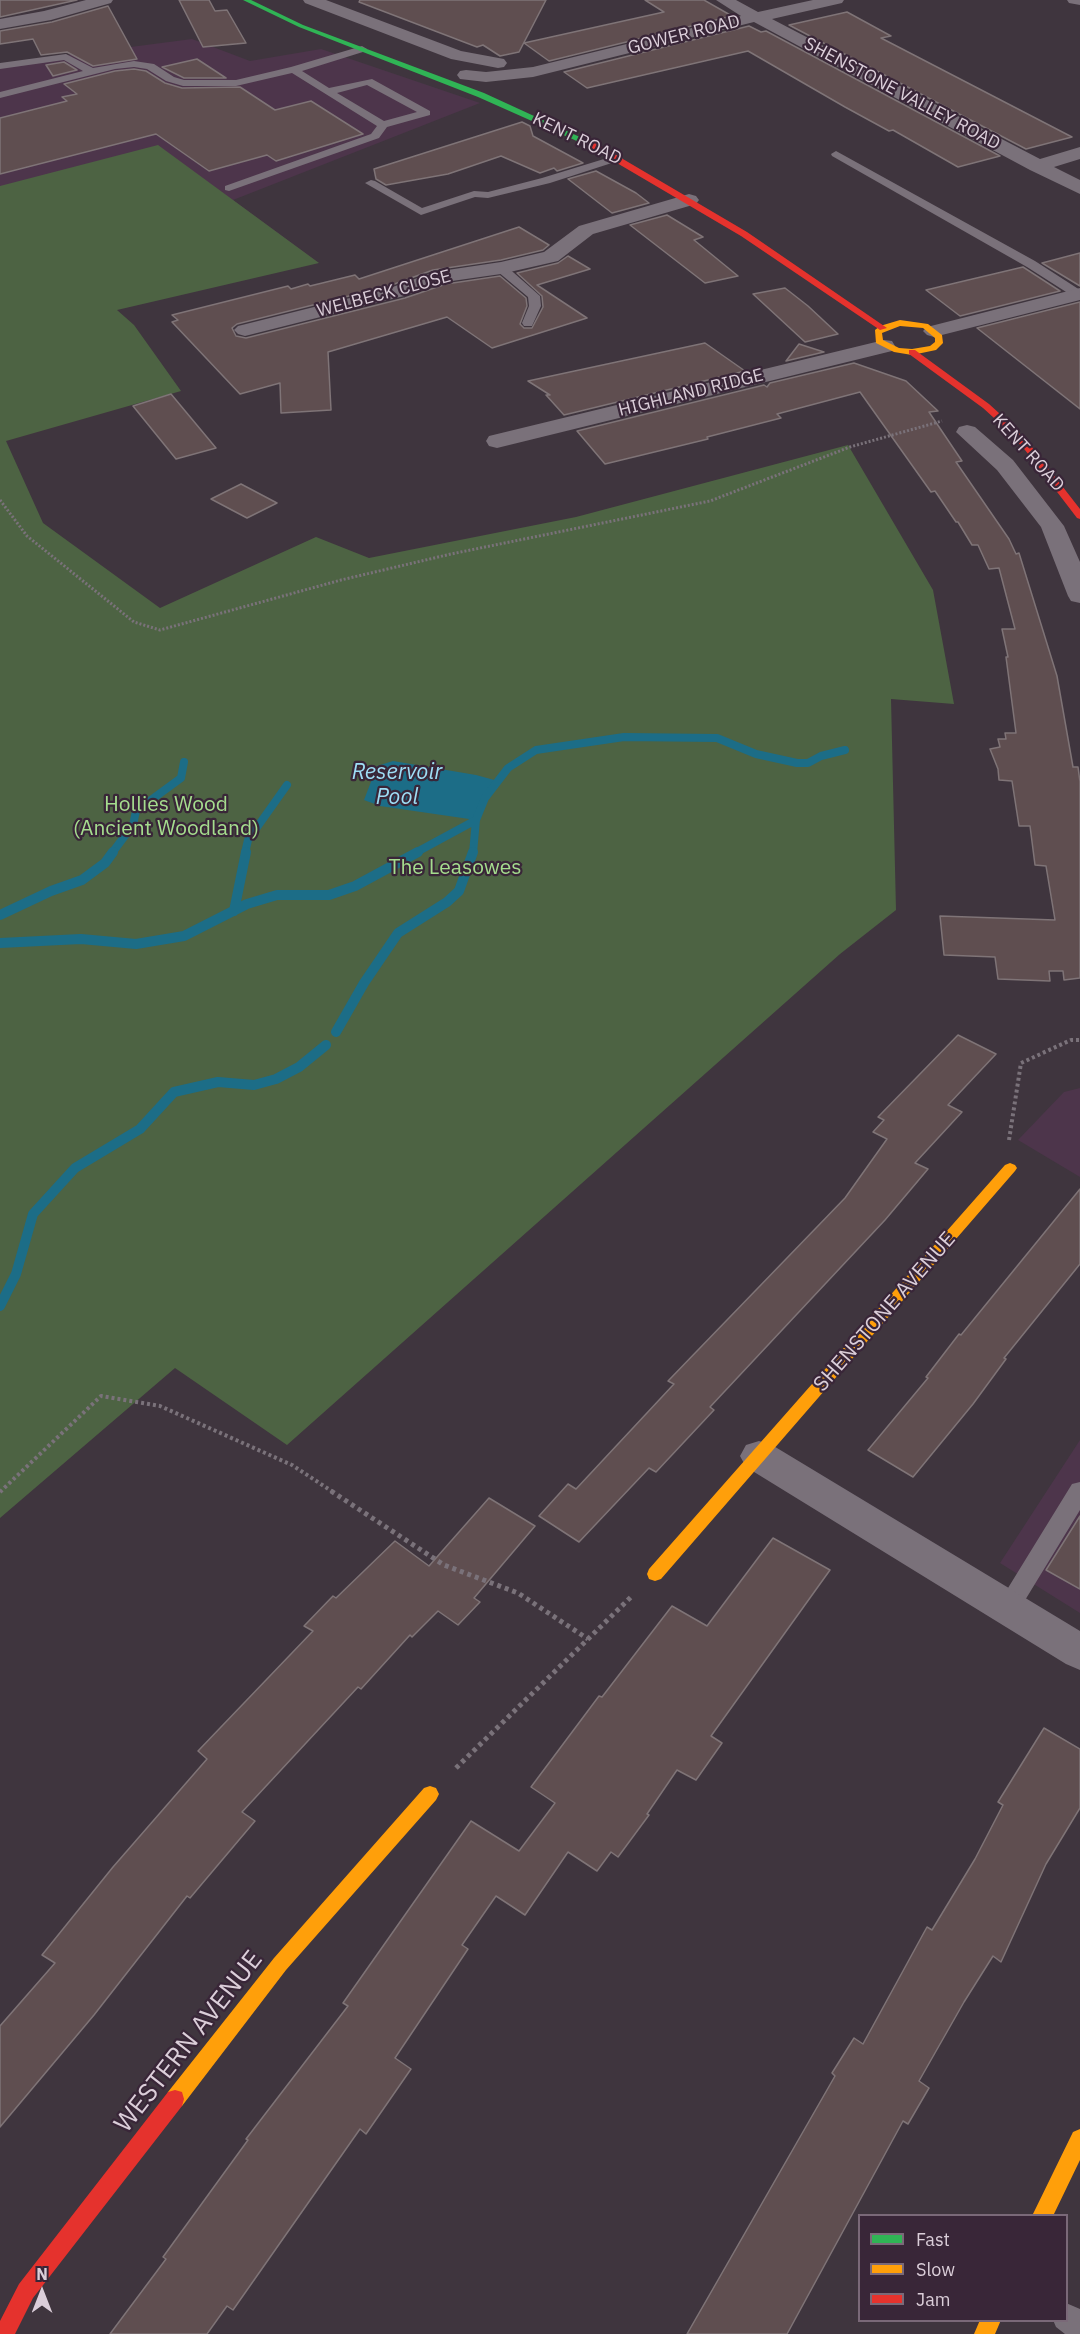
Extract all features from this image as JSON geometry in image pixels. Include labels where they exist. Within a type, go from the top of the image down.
[{"type":"main road","name":"KENT ROAD","points":[[246,0],[302,26],[552,125],[617,158],[744,234],[883,337],[897,350],[912,352],[936,344]]},
{"type":"main road","points":[[277,0],[324,22],[512,90]]},
{"type":"main road","name":"KENT ROAD","points":[[556,113],[613,141]]},
{"type":"main road","points":[[739,214],[900,323],[919,325],[936,344]]},
{"type":"main road","points":[[883,337],[900,323]]},
{"type":"main road","name":"KENT ROAD","points":[[912,352],[986,406],[1028,448],[1080,516]]},
{"type":"main road","name":"SHENSTONE AVENUE","points":[[655,1574],[1011,1168]]},
{"type":"main road","name":"WESTERN AVENUE","points":[[4,2334],[9,2301],[26,2291],[280,1964],[430,1794]]},
{"type":"main road","points":[[1043,2214],[1080,2139]]},
{"type":"street","points":[[0,24],[45,16],[105,0]]},
{"type":"street","points":[[311,0],[457,55],[497,64],[524,60],[540,70]]},
{"type":"street","name":"SHENSTONE VALLEY ROAD","points":[[724,0],[1080,188]]},
{"type":"street","name":"GOWER ROAD","points":[[466,75],[486,77],[540,70],[756,17],[836,0]]},
{"type":"street","points":[[1075,0],[1080,0]]},
{"type":"street","name":"GOWER ROAD","points":[[512,90],[520,80],[540,70]]},
{"type":"street","points":[[1037,166],[1080,153]]},
{"type":"street","name":"WELBECK CLOSE","points":[[265,349],[238,323],[397,292],[441,276],[501,268],[551,257],[586,230],[689,200]]},
{"type":"street","points":[[936,344],[1079,294]]},
{"type":"street","name":"HIGHLAND RIDGE","points":[[497,441],[883,337]]},
{"type":"street","name":"KENT ROAD","points":[[967,432],[1005,465],[1052,526],[1080,596]]},
{"type":"street","name":"KENT ROAD","points":[[1052,526],[1080,524]]},
{"type":"street","points":[[759,1456],[1080,1652]]},
{"type":"lane","points":[[0,95],[115,66],[142,64],[178,82],[236,83],[362,49]]},
{"type":"lane","points":[[0,66],[66,57],[92,72]]},
{"type":"lane","points":[[294,69],[383,125]]},
{"type":"lane","points":[[229,188],[375,135],[383,125],[426,113],[368,81],[328,92]]},
{"type":"lane","points":[[836,154],[1032,264],[1079,294]]},
{"type":"lane","points":[[371,183],[421,212],[474,195],[488,195],[546,181],[617,158]]},
{"type":"lane","points":[[501,268],[534,296],[535,306],[528,323]]},
{"type":"lane","points":[[1008,1608],[1080,1491]]},
{"type":"path","points":[[0,500],[27,536],[134,622],[160,630],[341,580],[462,552],[710,501],[850,447],[986,406]]},
{"type":"path","points":[[1011,1168],[1009,1142],[1021,1063],[1071,1040],[1080,1040]]},
{"type":"path","points":[[0,1492],[101,1396],[160,1406],[292,1465],[444,1566],[518,1593],[588,1639]]},
{"type":"path","points":[[430,1794],[655,1574]]},
{"type":"shaded area","points":[[192,39],[250,61],[321,49],[480,103],[233,200],[319,263],[0,296],[0,64]]},
{"type":"shaded area","points":[[1080,1088],[1080,1177],[1018,1140],[1064,1092]]},
{"type":"shaded area","points":[[1080,1440],[1080,1613],[1000,1563]]},
{"type":"green space","name":"The Leasowes","points":[[158,145],[319,263],[117,310],[134,325],[181,391],[6,441],[43,523],[160,608],[316,537],[369,558],[576,517],[848,445],[933,590],[954,704],[891,699],[896,910],[840,954],[287,1445],[175,1368],[0,1518],[0,186]]},
{"type":"water","name":"Reservoir Pool","points":[[393,761],[498,781],[485,798],[476,820],[380,806],[364,800],[377,766]]},
{"type":"building","points":[[0,0],[77,0],[0,17]]},
{"type":"building","points":[[179,0],[209,0],[215,11],[227,10],[246,43],[203,47]]},
{"type":"building","points":[[360,0],[546,0],[519,52],[500,56],[483,45],[477,47],[359,2]]},
{"type":"building","points":[[645,0],[704,0],[732,16],[549,61],[524,43],[664,12]]},
{"type":"building","points":[[108,6],[137,59],[93,66],[67,52],[41,55],[33,39],[0,44],[0,31],[52,22]]},
{"type":"building","points":[[847,12],[891,36],[881,38],[1072,137],[1026,149],[789,25]]},
{"type":"building","points":[[749,26],[761,32],[766,31],[1000,156],[958,167],[893,130],[889,131],[845,107],[748,51],[587,88],[564,72]]},
{"type":"building","points":[[197,59],[226,78],[184,78],[162,67]]},
{"type":"building","points":[[64,62],[77,70],[53,76],[46,65]]},
{"type":"building","points":[[134,69],[146,71],[165,83],[182,88],[240,87],[275,110],[311,101],[363,134],[276,161],[267,155],[209,171],[156,134],[0,174],[0,118],[67,101],[62,97],[77,94],[64,84],[115,71]]},
{"type":"building","points":[[522,122],[530,126],[533,136],[583,163],[557,171],[554,168],[540,173],[501,156],[448,174],[386,185],[376,179],[374,169]]},
{"type":"building","points":[[596,171],[636,193],[649,203],[612,213],[568,179]]},
{"type":"building","points":[[667,215],[703,237],[694,240],[738,276],[705,283],[630,225]]},
{"type":"building","points":[[519,227],[549,245],[543,250],[501,260],[433,270],[389,286],[237,324],[232,328],[236,336],[246,338],[405,298],[446,284],[500,276],[526,298],[527,306],[520,324],[524,328],[532,328],[543,307],[542,296],[517,273],[558,263],[568,256],[590,269],[537,285],[587,318],[492,348],[447,317],[328,352],[331,410],[281,413],[280,383],[240,394],[172,322],[178,320],[172,315],[288,286],[291,289],[308,284],[310,286],[355,275],[359,279]]},
{"type":"building","points":[[1080,253],[1080,286],[1042,263]]},
{"type":"building","points":[[1023,267],[1060,291],[960,316],[926,290]]},
{"type":"building","points":[[785,288],[838,334],[805,342],[753,294]]},
{"type":"building","points":[[1080,302],[1080,409],[977,328]]},
{"type":"building","points":[[705,343],[745,371],[564,415],[546,395],[550,395],[528,381]]},
{"type":"building","points":[[799,344],[824,352],[786,361]]},
{"type":"building","points":[[854,363],[906,381],[938,411],[929,412],[962,461],[956,462],[1009,539],[1016,554],[1019,553],[1057,676],[1073,767],[1078,767],[1080,782],[1080,978],[1064,980],[1063,971],[1049,971],[1050,981],[998,979],[995,957],[944,955],[940,916],[1055,920],[1046,866],[1035,865],[1030,826],[1019,826],[1012,781],[999,780],[998,769],[990,749],[1000,747],[998,739],[1006,739],[1005,733],[1016,733],[1006,657],[1008,657],[1002,629],[1015,629],[999,568],[989,569],[978,545],[972,545],[935,491],[931,492],[860,392],[777,414],[781,418],[707,437],[708,439],[605,464],[577,431],[764,385],[767,387],[770,383]]},
{"type":"building","points":[[171,394],[216,448],[176,459],[133,406]]},
{"type":"building","points":[[241,484],[277,503],[247,518],[211,499]]},
{"type":"building","points":[[958,1035],[996,1054],[948,1105],[962,1112],[915,1163],[928,1169],[885,1220],[710,1407],[714,1410],[656,1472],[649,1468],[579,1542],[539,1516],[568,1484],[576,1489],[674,1384],[668,1381],[845,1198],[887,1139],[873,1132],[884,1120],[878,1117]]},
{"type":"building","points":[[1080,1189],[1080,1264],[1004,1358],[1006,1359],[973,1404],[913,1477],[868,1450],[928,1378],[926,1377],[959,1334],[961,1335]]},
{"type":"building","points":[[489,1498],[535,1526],[474,1598],[480,1602],[458,1625],[438,1611],[412,1637],[410,1635],[361,1689],[358,1687],[242,1812],[255,1821],[190,1898],[187,1896],[94,2015],[0,2127],[0,2026],[55,1963],[42,1955],[113,1867],[207,1759],[198,1751],[313,1631],[304,1626],[333,1596],[336,1598],[395,1541],[429,1566]]},
{"type":"building","points":[[1080,1516],[1080,1589],[1046,1570]]},
{"type":"building","points":[[773,1538],[830,1570],[711,1736],[722,1743],[696,1780],[677,1770],[647,1814],[649,1815],[618,1857],[611,1852],[597,1871],[568,1852],[525,1915],[496,1896],[462,1945],[468,1949],[395,2058],[411,2069],[366,2134],[360,2129],[233,2310],[227,2306],[207,2334],[110,2334],[166,2259],[163,2257],[248,2140],[246,2139],[348,2006],[343,2003],[471,1821],[519,1851],[555,1803],[531,1787],[599,1696],[602,1697],[672,1606],[707,1626]]},
{"type":"building","points":[[1044,1728],[1080,1749],[1080,1808],[1046,1864],[1001,1962],[993,1956],[919,2081],[929,2088],[908,2124],[903,2121],[787,2334],[687,2334],[835,2076],[832,2073],[854,2038],[863,2044],[927,1927],[932,1930],[975,1859],[1003,1805],[998,1802]]},
{"type":"waterway","points":[[476,820],[485,798],[508,768],[536,750],[624,737],[717,738],[756,754],[797,763],[808,763],[821,756],[845,750]]},
{"type":"waterway","points":[[112,853],[133,825],[136,811],[181,778],[184,762]]},
{"type":"waterway","points":[[245,853],[248,840],[287,785]]},
{"type":"waterway","points":[[415,853],[476,820]]},
{"type":"waterway","points":[[473,853],[476,820]]},
{"type":"waterway","points":[[0,915],[51,891],[82,880],[105,863],[113,852]]},
{"type":"waterway","points":[[234,911],[246,852]]},
{"type":"waterway","points":[[234,911],[277,895],[329,895],[355,886],[418,852]]},
{"type":"waterway","points":[[336,1032],[364,983],[398,933],[447,902],[459,891],[473,852]]},
{"type":"waterway","points":[[0,943],[81,939],[136,944],[184,936],[234,911]]},
{"type":"waterway","points":[[0,1306],[16,1274],[33,1214],[75,1168],[140,1129],[174,1092],[218,1082],[254,1085],[276,1079],[299,1067],[326,1045]]},
{"type":"traffic: fast","points":[[246,0],[301,26],[481,95],[591,144]]},
{"type":"traffic: slow","points":[[900,323],[925,326],[939,337],[939,343],[933,348],[912,352],[897,350],[879,341],[878,332],[883,328],[900,323]]},
{"type":"traffic: slow","points":[[655,1574],[1010,1168]]},
{"type":"traffic: slow","points":[[175,2099],[280,1964],[430,1794]]},
{"type":"traffic: slow","points":[[1043,2214],[1080,2139]]},
{"type":"traffic: slow","points":[[984,2334],[990,2322]]},
{"type":"traffic: jam","points":[[591,144],[744,234],[883,328]]},
{"type":"traffic: jam","points":[[912,352],[986,406],[1007,425],[1028,448],[1080,516]]},
{"type":"traffic: jam","points":[[4,2334],[26,2291],[175,2099]]},
{"type":"park label","name":"Hollies Wood (Ancient Woodland)","points":[[166,817]]}]
